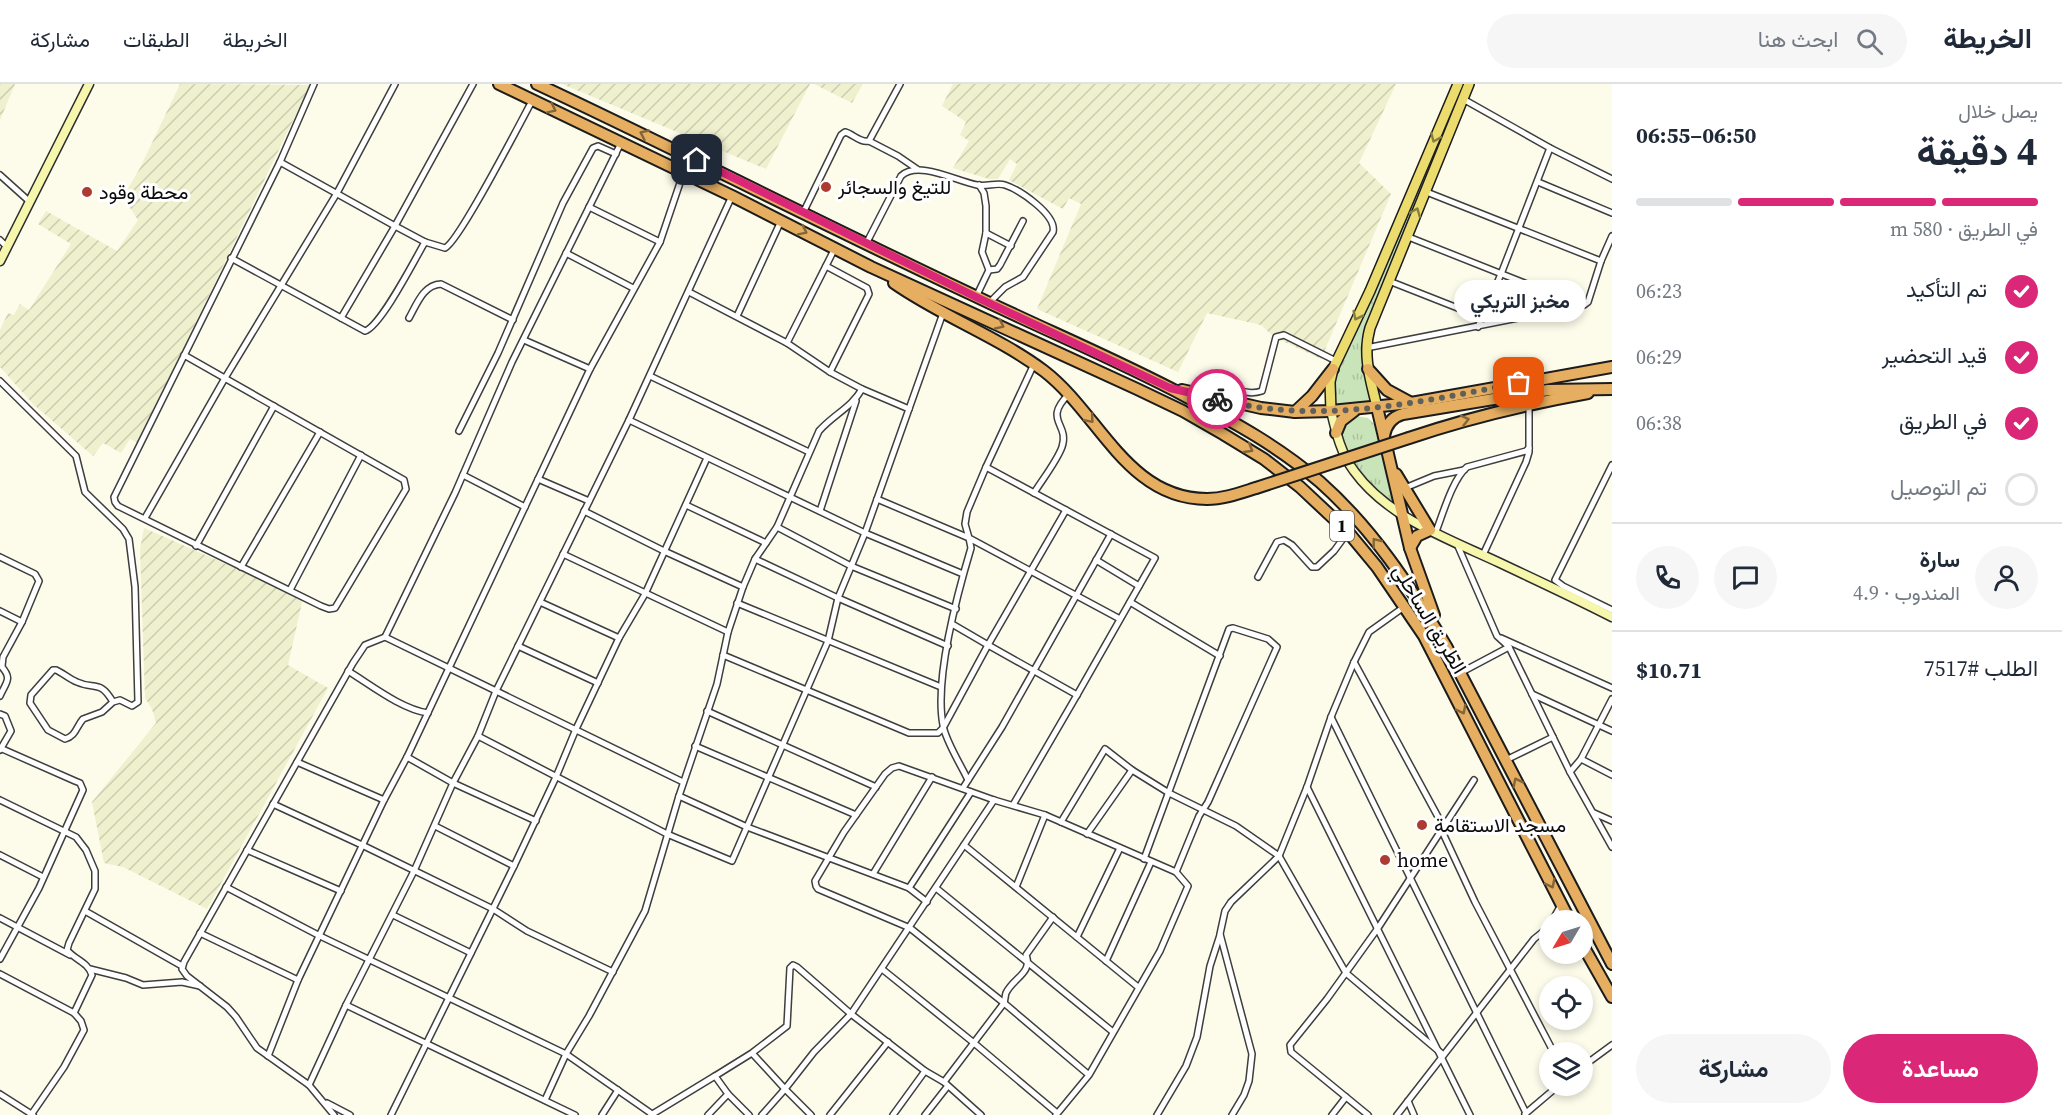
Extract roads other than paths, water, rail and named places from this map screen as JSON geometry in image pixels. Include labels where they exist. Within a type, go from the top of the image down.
[{"type":"highway","points":[[499,84],[836,247],[872,267],[901,288],[1034,364],[1069,394],[1119,455],[1148,481],[1185,497],[1208,499],[1233,496],[1459,421],[1529,403],[1612,389]]},
{"type":"highway","name":"الطريق الساحلي","points":[[537,84],[655,139],[976,297],[1170,388],[1259,436],[1318,481],[1345,505],[1400,572],[1446,646],[1612,964]]},
{"type":"highway","name":"الطريق الساحلي","points":[[872,267],[1165,402],[1264,459],[1300,487],[1348,532],[1406,606],[1429,646],[1564,910]]},
{"type":"highway","points":[[1295,412],[1312,396],[1334,365]]},
{"type":"highway","name":"الطريق الساحلي","points":[[1170,388],[1250,406],[1295,412],[1357,410],[1411,403],[1612,367]]},
{"type":"highway","points":[[1368,369],[1386,390],[1411,403]]},
{"type":"highway","points":[[1384,436],[1392,419],[1403,414],[1548,390],[1612,389]]},
{"type":"highway","points":[[1377,407],[1410,548],[1446,646]]},
{"type":"highway","points":[[1336,433],[1341,421],[1357,410]]},
{"type":"highway","points":[[1392,466],[1433,532],[1417,536],[1410,548]]},
{"type":"highway","points":[[1596,934],[1612,945]]},
{"type":"highway","points":[[1593,963],[1612,996]]},
{"type":"main road","points":[[1332,411],[1330,382],[1334,365],[1370,291],[1458,84]]},
{"type":"main road","points":[[1377,407],[1368,369],[1366,348],[1370,328],[1469,84]]},
{"type":"main road","points":[[1413,188],[1424,191]]},
{"type":"street","points":[[0,261],[4,244],[30,202],[89,84]]},
{"type":"street","points":[[184,355],[401,477],[406,484],[406,489],[335,608],[329,609],[321,606],[196,546],[118,506],[114,497],[231,258],[280,162],[314,84]]},
{"type":"street","points":[[145,518],[225,378],[337,193],[395,84]]},
{"type":"street","points":[[341,318],[395,226],[473,84]]},
{"type":"street","points":[[869,141],[900,84]]},
{"type":"street","points":[[280,162],[425,242],[445,248],[451,244],[472,210],[533,99]]},
{"type":"street","points":[[1462,99],[1550,148],[1612,179]]},
{"type":"street","points":[[802,213],[841,135],[845,132],[865,142],[869,141],[917,169],[979,185],[1008,186],[1047,214],[1053,221],[1054,227],[1026,273],[997,294],[989,303]]},
{"type":"street","points":[[182,966],[348,671],[365,645],[384,638],[463,475],[524,340],[621,143]]},
{"type":"street","points":[[459,431],[498,353],[563,203],[593,148],[598,146],[616,154]]},
{"type":"street","points":[[1478,327],[1550,148]]},
{"type":"street","points":[[866,244],[901,176],[909,170],[917,169]]},
{"type":"street","points":[[1606,176],[1612,172]]},
{"type":"street","points":[[268,1056],[298,980],[407,757],[590,369],[660,242],[683,174]]},
{"type":"street","points":[[0,175],[30,202]]},
{"type":"street","points":[[1538,182],[1612,213]]},
{"type":"street","points":[[976,297],[989,270],[982,252],[986,233],[984,193],[979,185]]},
{"type":"street","points":[[1424,191],[1600,261]]},
{"type":"street","points":[[309,1085],[346,1005],[414,871],[453,783],[478,736],[496,690],[650,376],[732,196]]},
{"type":"street","points":[[590,207],[660,242]]},
{"type":"street","points":[[737,316],[781,221]]},
{"type":"street","points":[[989,270],[1000,266],[1023,221]]},
{"type":"street","points":[[986,233],[1011,246]]},
{"type":"street","points":[[1406,236],[1581,306]]},
{"type":"street","points":[[1366,348],[1581,306],[1588,302],[1600,261],[1612,236]]},
{"type":"street","points":[[231,258],[365,331],[373,328],[390,303],[425,242]]},
{"type":"street","points":[[787,343],[836,247]]},
{"type":"street","points":[[566,253],[633,288]]},
{"type":"street","points":[[826,266],[867,288],[869,294],[830,372]]},
{"type":"street","points":[[1389,280],[1483,318]]},
{"type":"street","points":[[409,318],[424,292],[433,285],[441,284],[513,320]]},
{"type":"street","points":[[689,292],[787,343],[830,372],[862,389],[909,409]]},
{"type":"street","points":[[478,736],[667,834],[732,861],[828,641],[838,598],[865,533],[944,312]]},
{"type":"street","points":[[1205,396],[1215,380],[1220,380],[1229,387],[1244,393],[1262,391],[1276,337],[1279,335],[1284,334],[1334,365]]},
{"type":"street","points":[[524,340],[590,369]]},
{"type":"street","points":[[968,780],[943,728],[939,696],[952,624],[971,548],[965,524],[986,467],[1034,364]]},
{"type":"street","points":[[650,376],[809,452]]},
{"type":"street","points":[[0,381],[76,456],[85,492],[123,529],[131,543],[135,588],[138,702],[132,706],[120,700],[113,702],[102,712],[82,719],[75,733],[65,739],[48,730],[30,703],[31,695],[53,670],[76,682],[96,685],[105,691],[113,702]]},
{"type":"street","points":[[820,511],[856,400],[862,389]]},
{"type":"street","points":[[1034,493],[1062,448],[1063,438],[1056,414],[1060,404],[1069,394]]},
{"type":"street","points":[[545,1100],[566,1054],[645,911],[683,782],[717,684],[728,632],[742,587],[755,559],[777,527],[819,431],[829,420],[856,400]]},
{"type":"street","points":[[1484,555],[1526,462],[1529,448],[1529,403]]},
{"type":"street","points":[[196,546],[274,406]]},
{"type":"street","points":[[1332,411],[1336,433],[1353,471],[1368,488],[1401,513],[1433,532],[1612,617]]},
{"type":"street","points":[[629,420],[865,533],[963,574]]},
{"type":"street","points":[[241,567],[320,432]]},
{"type":"street","points":[[1433,532],[1457,480],[1467,467],[1526,452],[1529,448]]},
{"type":"street","points":[[290,590],[361,455]]},
{"type":"street","points":[[392,1115],[536,821],[619,638],[645,594],[707,458]]},
{"type":"street","points":[[1612,465],[1555,580],[1612,610]]},
{"type":"street","points":[[986,467],[1155,558],[1013,806]]},
{"type":"street","points":[[1405,488],[1434,476],[1464,470]]},
{"type":"street","points":[[463,475],[525,507]]},
{"type":"street","points":[[538,479],[589,501]]},
{"type":"street","points":[[877,499],[969,538],[1120,619]]},
{"type":"street","points":[[686,505],[766,543]]},
{"type":"street","points":[[723,655],[909,733],[938,733],[943,728],[1066,510]]},
{"type":"street","points":[[584,511],[742,587]]},
{"type":"street","points":[[777,527],[851,566],[956,609]]},
{"type":"street","points":[[1258,577],[1277,542],[1284,540],[1292,545],[1312,567],[1317,567],[1334,551],[1348,532]]},
{"type":"street","points":[[963,788],[1033,672],[1111,534]]},
{"type":"street","points":[[1457,543],[1497,636],[1509,647],[1570,772],[1612,847]]},
{"type":"street","points":[[563,554],[728,632]]},
{"type":"street","points":[[0,557],[38,577],[37,587],[22,622],[3,657],[1,666],[8,673],[9,678],[0,696]]},
{"type":"street","points":[[755,559],[948,646]]},
{"type":"street","points":[[1096,560],[1139,586]]},
{"type":"street","points":[[540,602],[619,638]]},
{"type":"street","points":[[1130,602],[1220,656]]},
{"type":"street","points":[[737,603],[941,687]]},
{"type":"street","points":[[1157,1115],[1186,1066],[1197,1037],[1210,966],[1225,911],[1231,902],[1279,856],[1331,717],[1369,632],[1406,606]]},
{"type":"street","points":[[0,611],[22,622]]},
{"type":"street","points":[[952,624],[1033,672],[1077,694]]},
{"type":"street","points":[[1144,859],[1229,629],[1233,628],[1268,639],[1277,646],[1208,802],[1199,816],[1176,872]]},
{"type":"street","points":[[1497,636],[1612,688]]},
{"type":"street","points":[[384,638],[683,782]]},
{"type":"street","points":[[518,645],[598,683]]},
{"type":"street","points":[[1460,673],[1509,647]]},
{"type":"street","points":[[1354,662],[1442,828],[1475,902],[1548,1042]]},
{"type":"street","points":[[348,671],[407,706],[428,713]]},
{"type":"street","points":[[1531,693],[1612,731]]},
{"type":"street","points":[[1570,772],[1581,759],[1612,699]]},
{"type":"street","points":[[707,711],[876,787]]},
{"type":"street","points":[[0,714],[5,716],[11,730],[0,749],[80,783],[83,790],[43,877],[0,959]]},
{"type":"street","points":[[1331,717],[1525,1114],[1546,1096]]},
{"type":"street","points":[[1506,761],[1553,737]]},
{"type":"street","points":[[695,746],[856,815]]},
{"type":"street","points":[[1061,822],[1105,749],[1132,770],[1169,793],[1236,826],[1279,856],[1346,973],[1442,1055]]},
{"type":"street","points":[[407,757],[453,783],[536,821]]},
{"type":"street","points":[[1581,759],[1612,775]]},
{"type":"street","points":[[297,762],[384,800]]},
{"type":"street","points":[[882,969],[974,1043],[1056,1114],[1089,1075],[1160,951],[1188,886],[1176,872],[1045,815],[994,800],[895,765],[885,774],[856,815],[815,881],[818,890],[910,928],[1089,1075]]},
{"type":"street","points":[[1088,834],[1132,770]]},
{"type":"street","points":[[873,874],[932,777]]},
{"type":"street","points":[[1368,1115],[1289,1049],[1290,1045],[1378,928],[1474,780]]},
{"type":"street","points":[[1307,786],[1470,1115]]},
{"type":"street","points":[[909,888],[971,792]]},
{"type":"street","points":[[679,796],[747,827],[909,888],[927,902]]},
{"type":"street","points":[[0,800],[64,833],[68,832],[86,850],[95,871],[95,889],[69,943],[67,950],[71,956]]},
{"type":"street","points":[[762,1115],[814,1052],[851,1014],[994,800]]},
{"type":"street","points":[[273,804],[492,909],[527,931],[613,972]]},
{"type":"street","points":[[1592,812],[1612,821]]},
{"type":"street","points":[[1016,887],[1045,815]]},
{"type":"street","points":[[435,826],[514,866]]},
{"type":"street","points":[[964,845],[1138,987]]},
{"type":"street","points":[[1077,937],[1120,848]]},
{"type":"street","points":[[247,850],[341,891]]},
{"type":"street","points":[[0,855],[43,877]]},
{"type":"street","points":[[1106,961],[1151,862]]},
{"type":"street","points":[[226,887],[320,936],[566,1054],[651,1115],[752,1053],[788,1026],[790,968],[793,965],[851,1014],[946,1084],[981,1115]]},
{"type":"street","points":[[936,888],[1113,1032]]},
{"type":"street","points":[[1558,910],[1561,905]]},
{"type":"street","points":[[85,911],[182,966],[184,973],[227,1007],[257,1048],[309,1085],[334,1115]]},
{"type":"street","points":[[393,915],[471,953]]},
{"type":"street","points":[[925,1115],[1004,1003],[1006,993],[1027,969],[1029,963],[1026,955],[1053,917]]},
{"type":"street","points":[[0,918],[82,961],[90,969],[92,975],[74,1012]]},
{"type":"street","points":[[200,933],[298,980]]},
{"type":"street","points":[[1220,934],[1252,1054],[1249,1081],[1232,1115]]},
{"type":"street","points":[[1397,1115],[1442,1055],[1539,935]]},
{"type":"street","points":[[90,969],[143,985],[182,982],[201,986]]},
{"type":"street","points":[[0,974],[74,1012],[84,1030],[64,1067],[32,1115],[0,1094]]},
{"type":"street","points":[[346,1005],[575,1115]]},
{"type":"street","points":[[830,1115],[888,1042]]},
{"type":"street","points":[[1593,1059],[1612,1045]]},
{"type":"street","points":[[752,1053],[811,1115]]},
{"type":"street","points":[[893,1115],[926,1071]]},
{"type":"street","points":[[716,1076],[728,1094],[749,1115]]},
{"type":"street","points":[[602,1115],[618,1090]]},
{"type":"street","points":[[708,1115],[728,1094]]},
{"type":"street","points":[[1332,1115],[1346,1097]]},
{"type":"street","points":[[323,1101],[350,1115]]},
{"type":"street","points":[[1408,1101],[1414,1115]]},
{"type":"place","name":"للتيغ والسجائر","points":[[826,187]]},
{"type":"place","name":"محطة وقود","points":[[87,192]]},
{"type":"place","name":"مخبز التريكي","points":[[1519,383]]},
{"type":"place","name":"مسجد الاستقامة","points":[[1422,825]]},
{"type":"place","name":"home","points":[[1385,860]]}]
